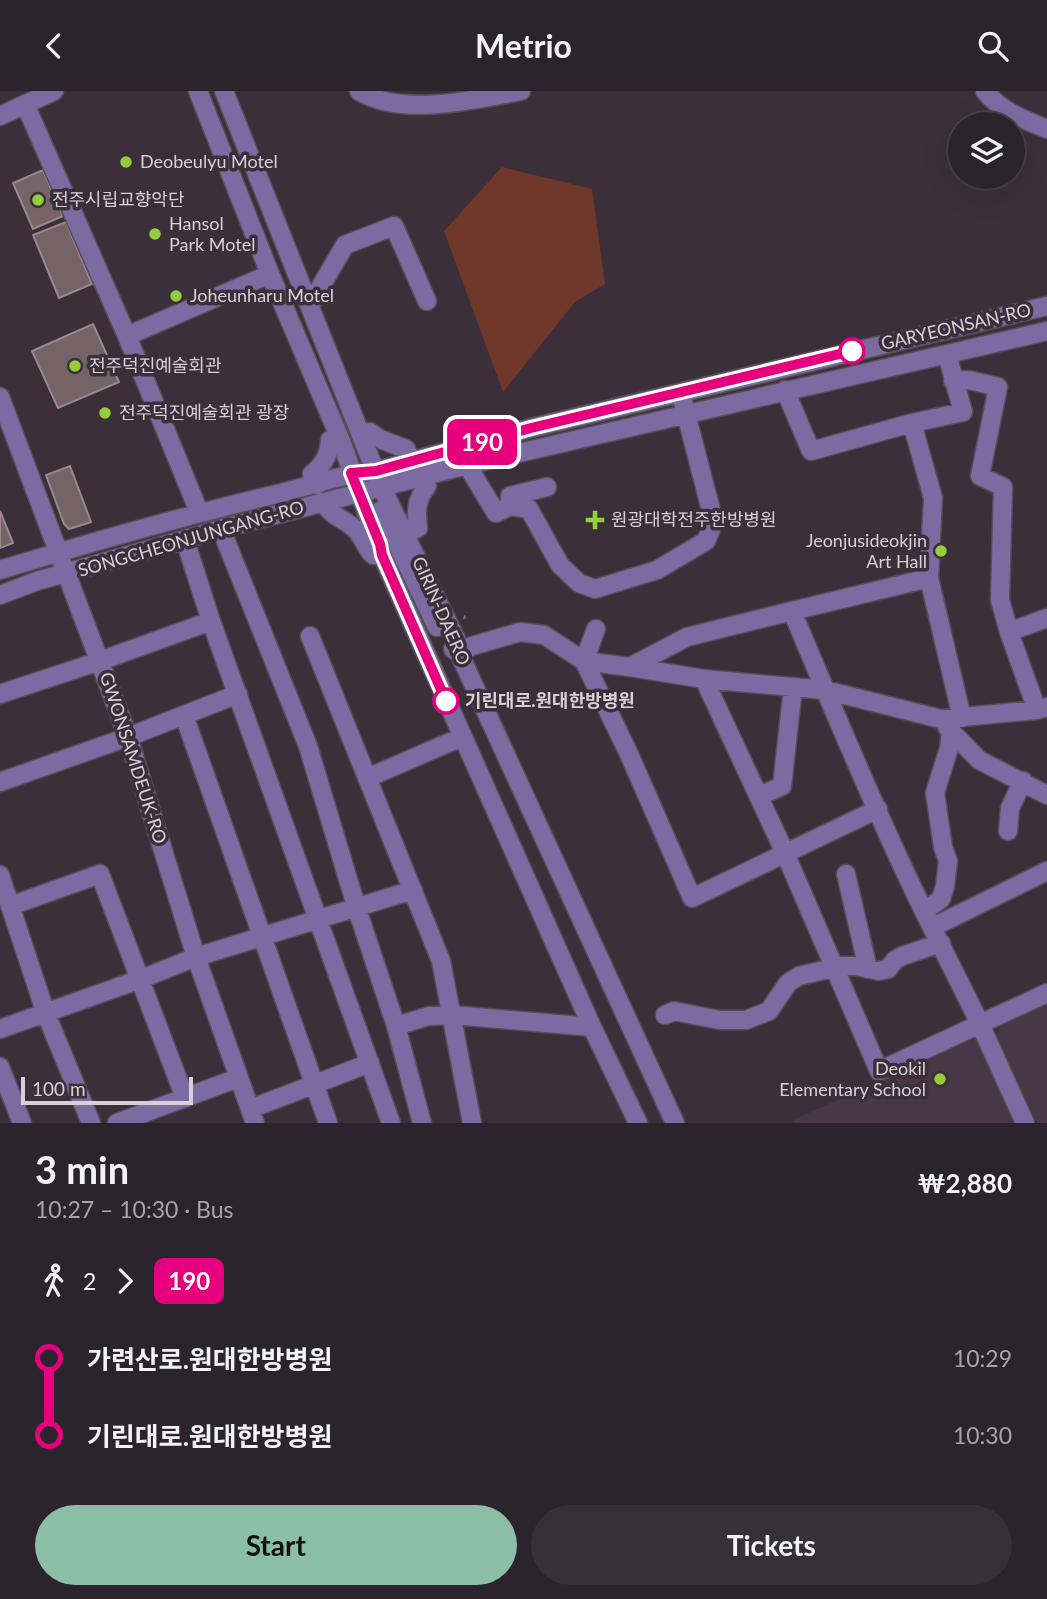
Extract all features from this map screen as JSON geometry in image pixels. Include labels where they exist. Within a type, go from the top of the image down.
[{"type":"street","points":[[0,116],[54,91]]},
{"type":"street","name":"GIRIN-DAERO","points":[[198,91],[338,436],[366,483],[406,533],[675,1123]]},
{"type":"street","name":"GIRIN-DAERO","points":[[224,91],[362,435],[366,483],[382,555],[592,1027],[638,1123]]},
{"type":"street","points":[[359,91],[402,105],[479,100],[521,91]]},
{"type":"street","points":[[985,91],[991,99],[1017,117],[1047,129]]},
{"type":"street","points":[[24,104],[127,336],[199,512]]},
{"type":"street","points":[[310,305],[345,245],[394,226],[427,301]]},
{"type":"street","points":[[127,336],[270,274]]},
{"type":"street","name":"GARYEONSAN-RO","points":[[366,483],[411,461],[531,428],[1047,306]]},
{"type":"street","name":"GARYEONSAN-RO","points":[[366,483],[426,476],[686,413],[1047,331]]},
{"type":"street","points":[[785,390],[811,451],[963,412],[947,354]]},
{"type":"street","points":[[239,524],[245,516],[366,483],[444,643],[459,653],[472,646],[520,632],[544,635],[584,661],[704,679],[825,690],[951,723],[1042,709],[1009,632],[1000,600],[1003,487],[980,475],[998,387],[970,380],[953,381]]},
{"type":"street","points":[[467,465],[496,513],[510,506],[529,509],[560,565],[579,583],[595,589],[657,570],[706,541],[714,522],[680,392]]},
{"type":"street","name":"GWONSAMDEUK-RO","points":[[0,397],[128,737],[196,957],[253,1116]]},
{"type":"street","points":[[912,423],[933,498],[929,578],[951,723],[949,748],[935,793],[943,847],[948,861],[946,886],[941,899],[924,911]]},
{"type":"street","points":[[362,435],[370,432],[406,449],[411,461]]},
{"type":"street","points":[[317,485],[312,474],[324,463],[330,440],[338,436]]},
{"type":"street","points":[[406,533],[418,528],[416,509],[418,497],[427,486],[426,476]]},
{"type":"street","name":"SONGCHEONJUNGANG-RO","points":[[0,570],[199,512],[317,485],[366,483]]},
{"type":"street","name":"SONGCHEONJUNGANG-RO","points":[[0,594],[323,502],[366,483]]},
{"type":"street","points":[[510,506],[510,496],[547,487]]},
{"type":"street","points":[[323,502],[329,513],[339,517],[357,532],[373,555],[382,555]]},
{"type":"street","points":[[221,529],[308,746],[357,909],[396,1026],[422,1123]]},
{"type":"street","points":[[185,540],[211,621],[391,1123]]},
{"type":"street","points":[[630,667],[687,637],[929,578]]},
{"type":"street","points":[[792,611],[924,911],[1025,1123]]},
{"type":"street","points":[[1009,632],[1047,618]]},
{"type":"street","points":[[0,694],[211,621]]},
{"type":"street","points":[[596,629],[584,661],[629,754],[692,898],[878,809]]},
{"type":"street","points":[[310,636],[440,961],[453,1015],[472,1123]]},
{"type":"street","points":[[704,679],[785,853],[879,1071],[1047,993]]},
{"type":"street","points":[[759,796],[782,786],[793,687]]},
{"type":"street","points":[[0,782],[128,737],[238,694]]},
{"type":"street","points":[[184,715],[328,1123]]},
{"type":"street","points":[[951,723],[979,759],[1047,795]]},
{"type":"street","points":[[368,778],[462,737]]},
{"type":"street","points":[[1009,831],[1010,808],[1023,781]]},
{"type":"street","points":[[665,1015],[674,1011],[719,1020],[746,1020],[769,1011],[788,983],[799,976],[833,967],[856,966],[879,971],[888,969],[895,960],[1047,871]]},
{"type":"street","points":[[10,906],[100,874],[184,1098]]},
{"type":"street","points":[[846,874],[868,969]]},
{"type":"street","points":[[0,875],[46,1014],[91,1123]]},
{"type":"street","points":[[0,1029],[196,957],[413,890]]},
{"type":"street","points":[[396,1026],[429,1016],[453,1015],[592,1027]]},
{"type":"street","points":[[253,1116],[314,1085],[370,1063]]},
{"type":"street","points":[[0,1067],[22,1123]]},
{"type":"street","points":[[117,1123],[238,1078]]},
{"type":"shaded area","points":[[502,167],[592,189],[605,284],[575,302],[503,392],[444,231]]},
{"type":"shaded area","points":[[1047,1003],[1047,1123],[1037,1123],[997,1036],[1001,1024]]},
{"type":"shaded area","name":"Deokil Elementary School","points":[[976,1038],[1015,1123],[794,1123],[793,1120]]},
{"type":"building","name":"전주시립교향악단","points":[[43,170],[63,216],[33,229],[13,183]]},
{"type":"building","points":[[66,222],[92,284],[59,298],[33,235]]},
{"type":"building","name":"전주덕진예술회관","points":[[93,324],[119,382],[58,408],[32,351]]},
{"type":"building","points":[[70,466],[91,522],[69,529],[64,524],[46,475]]},
{"type":"building","points":[[0,511],[13,543],[0,548]]},
{"type":"bus line","name":"190","points":[[446,701],[382,555],[351,473],[376,471],[531,428],[852,351]]},
{"type":"place","name":"Deobeulyu Motel","points":[[126,162]]},
{"type":"place","name":"전주시립교향악단","points":[[38,200]]},
{"type":"place","name":"Hansol Park Motel","points":[[155,234]]},
{"type":"place","name":"Joheunharu Motel","points":[[176,296]]},
{"type":"place","name":"전주덕진예술회관","points":[[75,366]]},
{"type":"place","name":"전주덕진예술회관 광장","points":[[105,413]]},
{"type":"place","name":"원광대학전주한방병원","points":[[595,520]]},
{"type":"place","name":"Jeonjusideokjin Art Hall","points":[[941,551]]},
{"type":"place","name":"기린대로.원대한방병원","points":[[446,701]]},
{"type":"place","name":"Deokil Elementary School","points":[[940,1079]]}]
